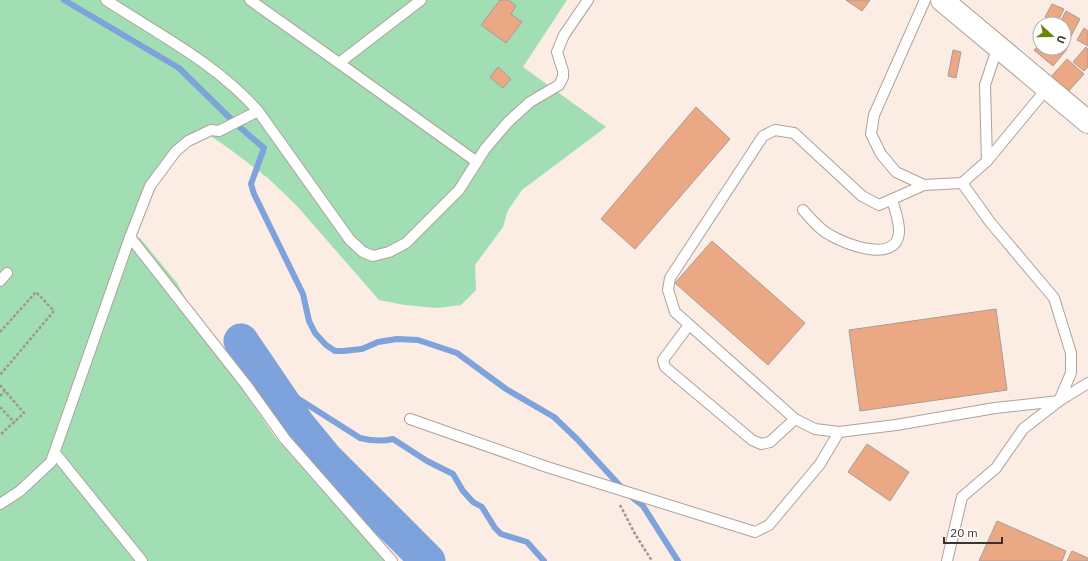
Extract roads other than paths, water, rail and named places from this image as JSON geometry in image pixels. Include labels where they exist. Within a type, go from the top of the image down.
[{"type":"main road","points":[[942,0],[1048,87],[1088,122]]},
{"type":"lane","points":[[106,0],[213,69],[240,91],[258,110],[350,240],[363,252],[373,256],[389,252],[406,243],[459,190],[477,162],[504,128],[524,107],[559,85],[563,77],[563,71],[557,52],[564,35],[588,0]]},
{"type":"lane","points":[[250,0],[477,162]]},
{"type":"lane","points":[[339,63],[422,0]]},
{"type":"lane","points":[[925,0],[874,115],[871,134],[881,154],[896,172],[924,184],[962,183],[988,161],[1048,87]]},
{"type":"lane","points":[[988,161],[985,85],[998,46]]},
{"type":"lane","points":[[0,504],[20,491],[40,474],[51,462],[130,237],[150,186],[176,151],[202,133],[211,130],[219,131],[258,110]]},
{"type":"lane","points":[[924,184],[879,205],[862,196],[794,133],[775,130],[763,136],[670,278],[668,290],[670,301],[675,312],[795,419],[814,429],[839,432],[896,425],[995,408],[1058,401]]},
{"type":"lane","points":[[962,183],[990,222],[1054,298],[1071,353],[1071,373],[1058,401]]},
{"type":"lane","points":[[803,210],[818,226],[831,235],[872,250],[880,251],[894,244],[899,233],[892,200]]},
{"type":"lane","points":[[130,237],[247,386],[285,440],[392,561]]},
{"type":"lane","points":[[0,281],[7,273]]},
{"type":"lane","points":[[689,325],[663,360],[665,367],[752,440],[761,444],[770,442],[795,419]]},
{"type":"lane","points":[[947,561],[962,497],[996,468],[1023,429],[1058,401],[1088,383]]},
{"type":"lane","points":[[410,419],[546,467],[755,532],[769,526],[820,464],[839,432]]},
{"type":"lane","points":[[55,453],[142,561]]},
{"type":"waterway","points":[[64,0],[179,68],[236,124],[264,148],[251,184],[254,194],[303,294],[309,321],[315,333],[326,345],[335,351],[343,351],[362,349],[378,342],[397,339],[418,340],[457,353],[506,389],[554,417],[577,439],[623,489]]},
{"type":"waterway","points":[[241,341],[298,425],[326,459],[428,561]]},
{"type":"waterway","points":[[259,369],[294,396],[360,438],[376,441],[393,439],[427,461],[453,474],[463,491],[473,502],[482,507],[495,528],[501,534],[527,542],[544,561]]},
{"type":"waterway","points":[[629,495],[643,506],[678,561]]}]
